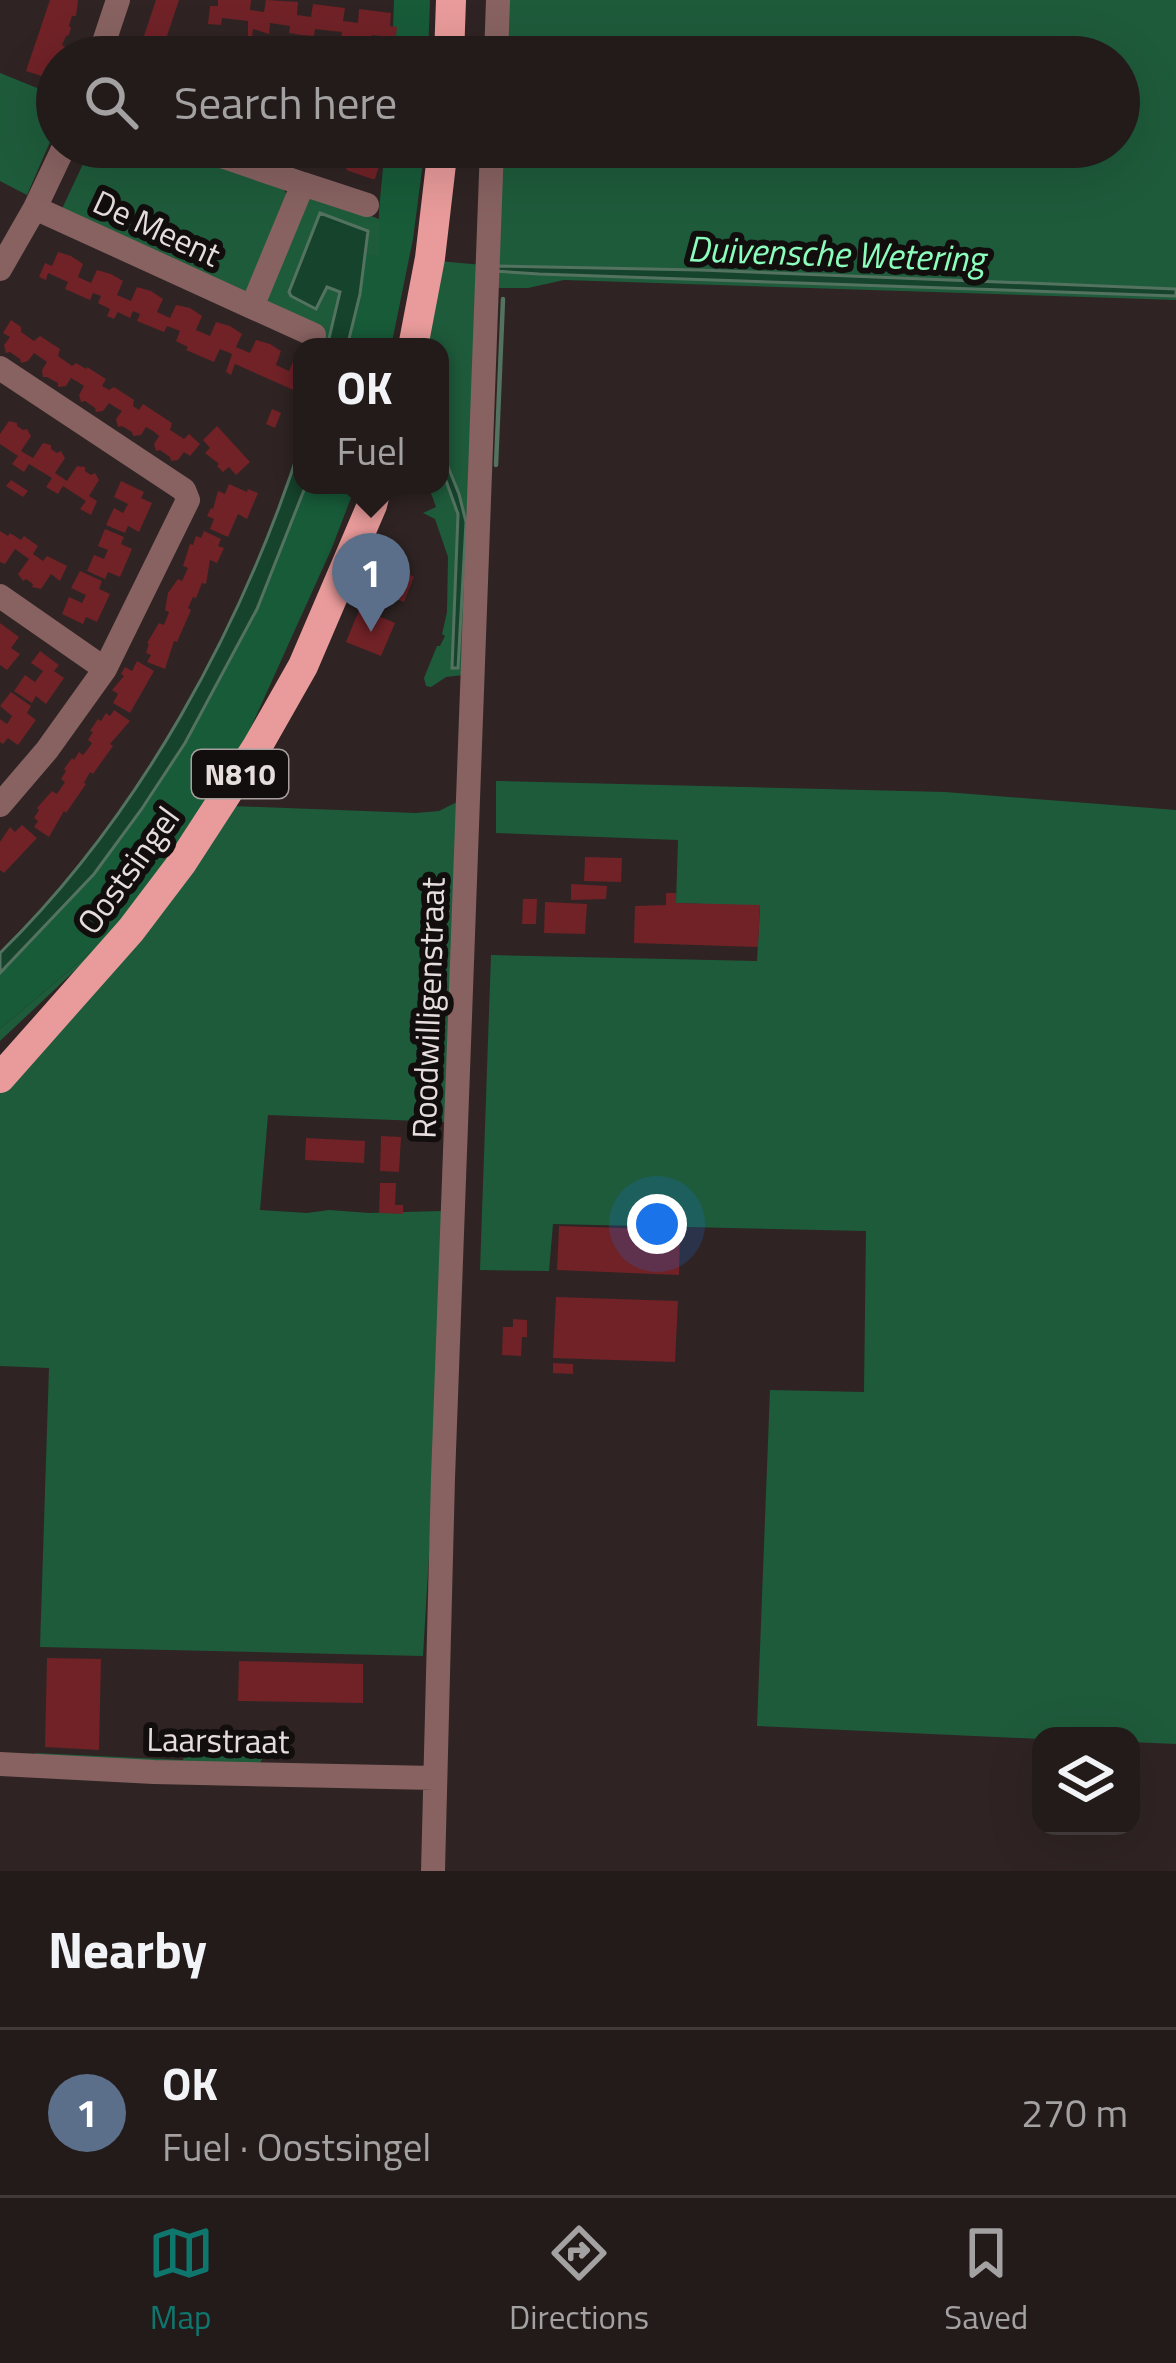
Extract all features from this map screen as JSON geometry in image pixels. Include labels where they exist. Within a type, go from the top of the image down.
[{"type":"main road","points":[[450,36],[452,0]]},
{"type":"main road","points":[[414,338],[441,168]]},
{"type":"main road","name":"Oostsingel","points":[[0,1078],[131,930],[181,864],[257,747],[303,666],[375,494]]},
{"type":"main road","name":"Oostsingel","points":[[0,1061],[45,1028]]},
{"type":"street","points":[[106,36],[118,0]]},
{"type":"street","points":[[497,36],[498,0]]},
{"type":"street","points":[[0,269],[54,168]]},
{"type":"street","points":[[257,168],[367,206]]},
{"type":"street","name":"Roodwilligenstraat","points":[[433,1871],[491,168]]},
{"type":"street","name":"De Meent","points":[[252,307],[303,184]]},
{"type":"street","name":"De Meent","points":[[35,208],[314,335]]},
{"type":"street","points":[[0,368],[184,490],[188,500],[105,668],[47,750],[0,805]]},
{"type":"street","points":[[0,596],[105,668]]},
{"type":"street","name":"Laarstraat","points":[[0,1764],[435,1778]]},
{"type":"shaded area","points":[[394,0],[430,0],[429,36],[393,36]]},
{"type":"shaded area","points":[[505,0],[1176,0],[1176,289],[700,270],[495,267],[494,271],[1176,296],[1176,300],[564,280],[499,288],[499,279],[492,278],[497,168],[1140,168],[1140,36],[503,36]]},
{"type":"shaded area","points":[[0,73],[36,88],[39,168],[27,195],[0,181]]},
{"type":"shaded area","points":[[81,168],[232,168],[281,184],[287,195],[247,295],[59,215]]},
{"type":"shaded area","points":[[383,168],[422,168],[393,338],[349,338],[365,254],[379,256]]},
{"type":"shaded area","points":[[322,197],[379,219],[379,257],[365,254],[367,231],[319,214],[312,240],[327,286],[340,292],[330,338],[310,338],[258,301],[303,198]]},
{"type":"shaded area","points":[[320,213],[368,231],[349,338],[329,338],[340,292],[327,287],[316,309],[289,292]]},
{"type":"shaded area","points":[[438,261],[483,265],[463,675],[446,677],[431,687],[424,678],[445,636],[448,557],[435,519],[423,513],[436,507],[431,494],[449,494],[449,338],[423,338]]},
{"type":"shaded area","points":[[494,266],[1176,289],[1176,296],[539,274],[494,271]]},
{"type":"shaded area","points":[[293,467],[293,494],[302,494],[257,609],[185,743],[94,874],[0,973],[0,953],[98,842],[181,715],[217,648]]},
{"type":"shaded area","points":[[449,469],[466,522],[458,668],[452,668],[458,514],[449,489]]},
{"type":"shaded area","points":[[302,494],[353,494],[233,767],[122,926],[0,1029],[0,973],[94,874],[141,810],[185,743],[257,609]]},
{"type":"shaded area","points":[[496,781],[945,792],[1176,810],[1176,1744],[1140,1742],[1140,1727],[1032,1727],[1032,1739],[757,1726],[770,1390],[864,1392],[866,1231],[553,1224],[549,1271],[480,1270],[491,955],[757,961],[760,906],[676,903],[678,840],[496,833]]},
{"type":"shaded area","points":[[457,802],[445,1122],[268,1115],[260,1210],[442,1211],[423,1656],[40,1647],[49,1368],[0,1366],[0,1086],[233,806],[416,813],[439,811]]},
{"type":"shaded area","points":[[122,926],[0,1041],[0,1029]]},
{"type":"shaded area","points":[[35,1753],[183,1760],[184,1754],[264,1756],[260,1763],[35,1762]]},
{"type":"building","points":[[50,0],[78,0],[69,35],[38,36]]},
{"type":"building","points":[[156,0],[179,0],[167,36],[144,36]]},
{"type":"building","points":[[218,0],[251,0],[250,10],[264,12],[266,0],[298,2],[297,15],[311,17],[313,4],[345,8],[343,21],[358,23],[359,9],[391,13],[390,26],[397,27],[396,36],[341,36],[342,32],[315,29],[314,36],[302,35],[289,33],[290,26],[270,23],[269,34],[253,29],[248,36],[248,21],[222,18],[221,25],[208,24],[210,6],[218,6]]},
{"type":"building","points":[[36,41],[36,74],[26,71]]},
{"type":"building","points":[[347,168],[378,168],[375,179]]},
{"type":"building","points":[[58,252],[71,256],[83,264],[78,277],[91,283],[97,270],[123,281],[117,295],[131,301],[137,287],[151,291],[163,299],[157,312],[170,318],[176,305],[190,308],[202,316],[196,330],[210,336],[216,322],[230,326],[242,334],[236,347],[250,353],[256,340],[270,344],[281,351],[276,365],[289,371],[293,362],[293,390],[235,364],[231,375],[226,372],[232,354],[220,349],[214,362],[186,350],[176,341],[180,331],[167,326],[164,332],[137,321],[140,314],[133,311],[130,318],[118,312],[114,319],[107,316],[110,309],[98,303],[101,296],[93,293],[90,300],[65,289],[68,282],[48,273],[46,280],[39,277],[45,263],[52,266]]},
{"type":"building","points":[[11,320],[34,341],[40,336],[60,349],[58,356],[72,366],[87,367],[106,379],[102,386],[114,387],[134,400],[139,410],[143,404],[172,423],[170,430],[184,439],[189,434],[200,444],[190,456],[184,452],[171,461],[156,451],[159,436],[153,431],[146,427],[141,435],[133,436],[118,427],[116,419],[122,411],[109,403],[96,412],[81,402],[84,386],[71,378],[66,386],[58,387],[43,377],[47,362],[34,353],[21,363],[6,353],[4,345],[10,337],[3,333]]},
{"type":"building","points":[[272,409],[281,413],[275,428],[266,424]]},
{"type":"building","points":[[9,421],[27,429],[31,436],[21,451],[33,458],[43,443],[61,451],[65,458],[55,473],[67,481],[77,466],[95,473],[99,480],[89,496],[97,501],[91,515],[80,509],[86,501],[63,486],[58,494],[46,487],[52,478],[29,464],[24,472],[12,464],[18,456],[0,444],[0,434]]},
{"type":"building","points":[[217,426],[250,462],[236,475],[229,467],[223,472],[205,453],[210,448],[203,440]]},
{"type":"building","points":[[11,480],[28,491],[23,497],[6,486]]},
{"type":"building","points":[[121,481],[144,492],[141,498],[152,503],[139,532],[128,526],[125,533],[106,525],[114,508],[123,513],[128,504],[114,497]]},
{"type":"building","points":[[229,484],[258,493],[247,519],[238,514],[228,537],[210,529],[214,519],[207,516],[218,491],[225,494]]},
{"type":"building","points":[[105,529],[124,537],[121,544],[132,549],[120,577],[108,572],[105,579],[87,571],[94,555],[104,559],[108,550],[98,546]]},
{"type":"building","points":[[0,531],[21,540],[24,536],[38,546],[33,554],[43,561],[47,556],[67,566],[60,581],[51,574],[41,589],[23,581],[18,574],[29,559],[15,549],[5,564],[0,562]]},
{"type":"building","points":[[204,531],[221,539],[218,546],[224,548],[217,563],[210,560],[206,584],[193,597],[165,669],[147,662],[151,655],[146,653],[147,643],[159,623],[164,625],[168,593],[178,579],[182,581],[190,544]]},
{"type":"building","points":[[80,571],[102,581],[99,589],[110,594],[97,622],[86,617],[83,624],[62,614],[69,597],[82,603],[86,595],[71,588]]},
{"type":"building","points":[[389,571],[414,577],[404,602],[379,592]]},
{"type":"building","points":[[360,608],[395,623],[381,656],[346,642]]},
{"type":"building","points":[[0,623],[19,637],[11,648],[20,654],[7,670],[0,665]]},
{"type":"building","points":[[40,651],[59,665],[54,671],[64,678],[46,704],[36,696],[32,703],[14,691],[25,675],[35,682],[43,671],[31,663]]},
{"type":"building","points":[[137,661],[154,671],[130,713],[113,703],[118,694],[112,690],[125,667],[132,671]]},
{"type":"building","points":[[11,692],[31,706],[27,713],[36,720],[18,745],[8,738],[0,742],[0,719],[7,724],[12,716],[0,706]]},
{"type":"building","points":[[114,710],[130,721],[49,837],[34,827],[37,808],[52,791],[57,794],[65,782],[61,779],[64,769],[88,749],[90,731],[98,719]]},
{"type":"building","points":[[22,825],[37,838],[4,873],[0,842],[10,827],[15,832]]},
{"type":"building","points":[[585,857],[622,858],[621,882],[584,881]]},
{"type":"building","points":[[571,884],[607,886],[606,899],[571,900]]},
{"type":"building","points":[[666,893],[676,893],[676,903],[760,905],[758,947],[634,943],[635,906],[666,905]]},
{"type":"building","points":[[523,899],[537,899],[536,924],[522,924]]},
{"type":"building","points":[[545,902],[587,904],[585,934],[544,933]]},
{"type":"building","points":[[381,1136],[401,1137],[399,1172],[380,1171]]},
{"type":"building","points":[[306,1138],[365,1141],[364,1163],[305,1160]]},
{"type":"building","points":[[380,1183],[396,1183],[395,1205],[403,1205],[403,1214],[379,1213]]},
{"type":"building","points":[[559,1226],[680,1230],[679,1275],[557,1270]]},
{"type":"building","points":[[556,1297],[678,1301],[675,1362],[553,1358]]},
{"type":"building","points":[[513,1319],[527,1320],[521,1356],[502,1355],[503,1327],[513,1327]]},
{"type":"building","points":[[553,1363],[573,1364],[573,1374],[553,1373]]},
{"type":"building","points":[[47,1658],[101,1659],[99,1750],[45,1747]]},
{"type":"building","points":[[239,1661],[363,1664],[363,1703],[238,1701]]},
{"type":"waterway","points":[[496,465],[503,299]]},
{"type":"place","name":"OK","points":[[371,632]]},
{"type":"water label","name":"Duivensche Wetering","points":[[836,253]]}]
